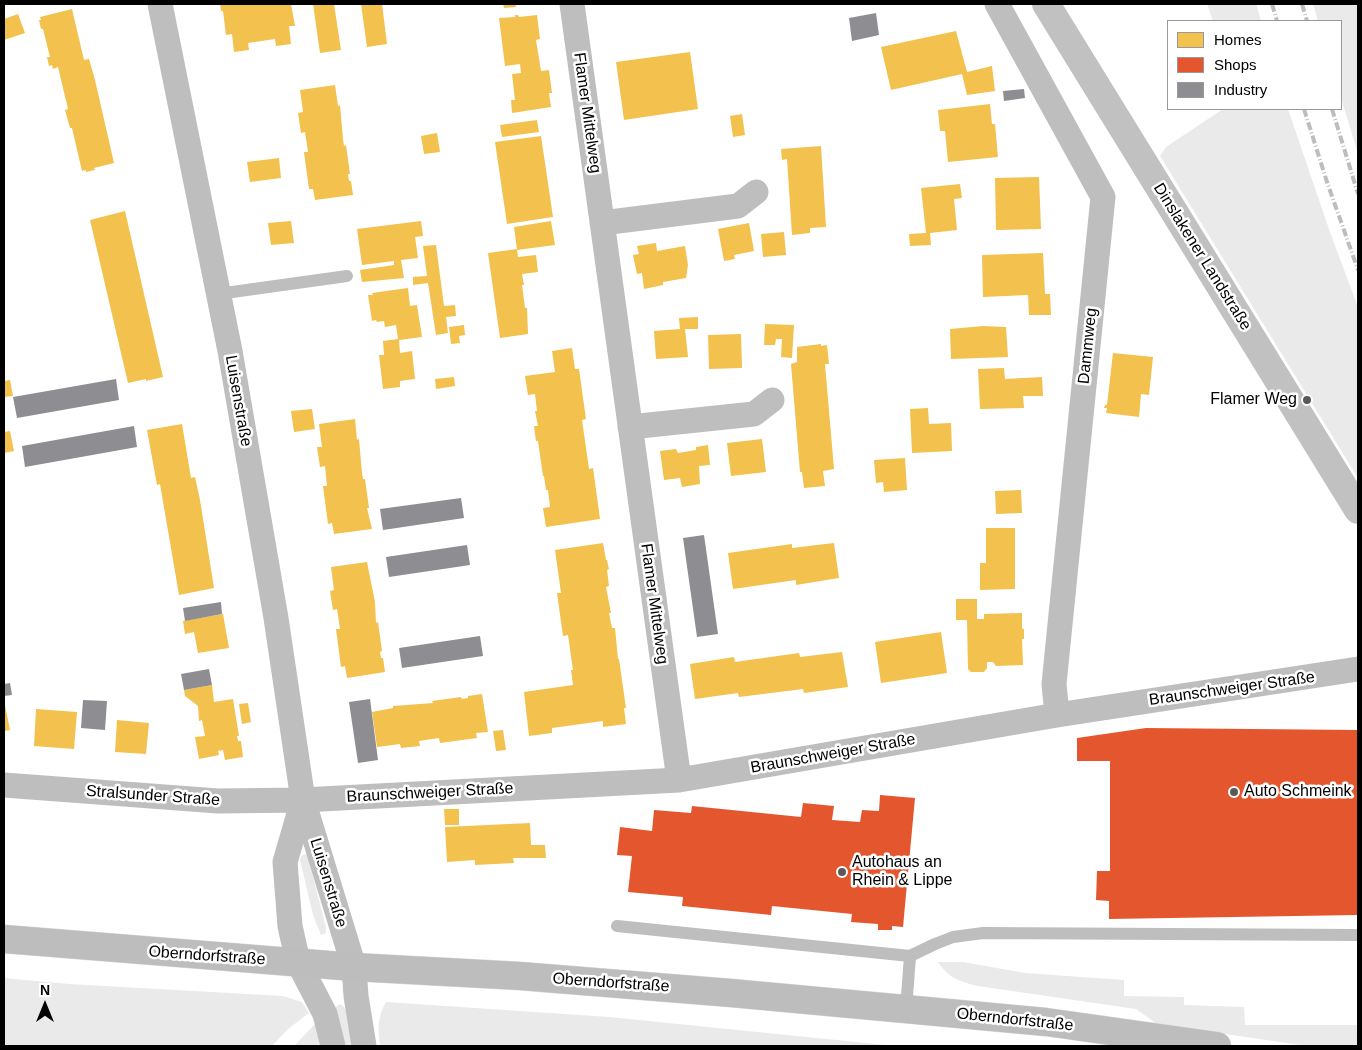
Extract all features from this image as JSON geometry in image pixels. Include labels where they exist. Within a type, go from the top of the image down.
[{"type":"main road","name":"Dinslakener Landstraße","points":[[1046,4],[1358,510]]},
{"type":"main road","name":"Oberndorfstraße","points":[[4,939],[354,967],[539,978],[731,993],[1046,1022],[1217,1046]]},
{"type":"street","name":"Luisenstraße","points":[[160,4],[230,351],[275,609],[303,800],[354,967],[356,996],[364,1046]]},
{"type":"street","name":"Flamer Mittelweg","points":[[572,4],[679,780]]},
{"type":"street","name":"Dammweg","points":[[997,4],[1103,197],[1054,684],[1057,715]]},
{"type":"street","points":[[602,223],[738,206],[756,192]]},
{"type":"street","points":[[630,427],[754,414],[772,400]]},
{"type":"street","name":"Braunschweiger Straße","points":[[303,800],[679,780],[1057,715],[1358,669]]},
{"type":"street","name":"Stralsunder Straße","points":[[4,785],[218,801],[303,800]]},
{"type":"street","name":"Luisenstraße","points":[[303,800],[285,862],[290,926],[298,962],[325,1014],[333,1046]]},
{"type":"lane","points":[[218,294],[347,276]]},
{"type":"lane","points":[[617,926],[910,956],[954,937],[983,933],[1358,935]]},
{"type":"lane","points":[[906,1010],[910,956]]},
{"type":"shaded area","points":[[1207,4],[1256,4],[1261,20],[1213,20]]},
{"type":"shaded area","points":[[1313,4],[1358,4],[1358,154],[1342,101],[1342,20],[1318,20]]},
{"type":"shaded area","points":[[1222,110],[1288,110],[1358,307],[1358,478],[1160,156],[1166,147]]},
{"type":"shaded area","points":[[307,854],[326,927],[326,933],[321,935],[313,915],[300,860],[302,855]]},
{"type":"shaded area","points":[[938,962],[963,962],[1025,973],[1124,980],[1124,996],[1184,997],[1184,1005],[1244,1007],[1245,1025],[1358,1025],[1358,1046],[1307,1046],[1157,1024],[1136,1009],[978,986],[951,976]]},
{"type":"shaded area","points":[[4,978],[69,984],[283,996],[302,1002],[309,1013],[288,1029],[272,1046],[4,1046]]},
{"type":"shaded area","points":[[386,1002],[609,1017],[896,1046],[380,1046],[379,1024]]},
{"type":"shaded area","points":[[339,1004],[346,1011],[353,1046],[342,1046],[336,1011],[336,1007]]},
{"type":"shaded area","points":[[315,1024],[320,1046],[294,1046]]},
{"type":"building: Homes","points":[[220,4],[291,4],[295,26],[289,26],[291,44],[276,46],[275,39],[248,43],[249,50],[234,52],[232,34],[226,35],[223,11],[221,11]]},
{"type":"building: Homes","points":[[313,4],[334,4],[341,50],[320,53]]},
{"type":"building: Homes","points":[[361,4],[382,4],[387,44],[367,47]]},
{"type":"building: Homes","points":[[503,4],[515,4],[516,7],[504,8]]},
{"type":"building: Homes","points":[[72,9],[84,60],[89,59],[95,80],[114,163],[86,172],[86,170],[82,171],[72,128],[70,128],[65,110],[68,109],[58,67],[53,69],[52,65],[49,66],[47,57],[50,57],[39,20],[41,20],[40,17]]},
{"type":"building: Homes","points":[[18,14],[25,33],[4,40],[4,19]]},
{"type":"building: Homes","points":[[515,15],[519,17],[537,15],[540,39],[536,40],[541,71],[549,70],[552,93],[549,93],[551,107],[512,113],[511,100],[515,100],[512,74],[521,73],[520,64],[505,66],[499,18],[515,17]]},
{"type":"building: Homes","points":[[956,31],[967,72],[992,66],[995,91],[967,95],[962,74],[891,90],[881,47]]},
{"type":"building: Homes","points":[[690,52],[698,109],[624,120],[616,62]]},
{"type":"building: Homes","points":[[335,85],[338,106],[340,105],[344,146],[346,145],[350,174],[348,174],[349,181],[351,181],[353,195],[315,200],[313,189],[309,189],[304,152],[308,152],[305,132],[301,133],[298,113],[303,112],[300,90]]},
{"type":"building: Homes","points":[[990,104],[992,124],[995,124],[998,157],[948,162],[945,131],[940,131],[938,110]]},
{"type":"building: Homes","points":[[742,114],[745,135],[733,137],[730,116]]},
{"type":"building: Homes","points":[[537,120],[539,132],[502,137],[500,125]]},
{"type":"building: Homes","points":[[437,133],[440,152],[424,154],[421,136]]},
{"type":"building: Homes","points":[[541,136],[553,217],[507,224],[495,142]]},
{"type":"building: Homes","points":[[821,146],[826,227],[810,228],[810,233],[792,235],[787,159],[782,160],[781,149]]},
{"type":"building: Homes","points":[[279,158],[281,178],[250,182],[247,162]]},
{"type":"building: Homes","points":[[1039,177],[1041,229],[996,230],[995,178]]},
{"type":"building: Homes","points":[[960,184],[962,198],[954,199],[957,230],[930,233],[931,245],[910,246],[909,234],[926,233],[921,188]]},
{"type":"building: Homes","points":[[125,211],[163,377],[128,383],[90,220]]},
{"type":"building: Homes","points":[[291,221],[294,243],[271,245],[268,223]]},
{"type":"building: Homes","points":[[421,221],[423,236],[415,237],[418,258],[401,260],[404,278],[362,282],[360,270],[394,265],[394,261],[362,265],[357,229]]},
{"type":"building: Homes","points":[[551,221],[555,245],[517,250],[514,227]]},
{"type":"building: Homes","points":[[749,223],[754,251],[734,255],[735,259],[724,261],[718,229]]},
{"type":"building: Homes","points":[[784,232],[786,255],[763,257],[761,234]]},
{"type":"building: Homes","points":[[656,243],[657,251],[685,246],[688,265],[686,278],[663,282],[663,285],[644,289],[642,273],[637,274],[633,255],[639,254],[637,246]]},
{"type":"building: Homes","points":[[436,245],[444,306],[455,305],[456,316],[446,317],[448,333],[436,335],[428,283],[413,285],[413,277],[427,276],[423,246]]},
{"type":"building: Homes","points":[[517,249],[518,257],[536,255],[538,272],[522,274],[525,308],[527,308],[528,334],[500,338],[488,253]]},
{"type":"building: Homes","points":[[1043,253],[1045,294],[1050,294],[1051,315],[1029,315],[1028,295],[983,297],[982,255]]},
{"type":"building: Homes","points":[[408,288],[410,306],[417,305],[422,337],[399,340],[400,353],[412,351],[415,379],[400,381],[400,387],[383,389],[379,355],[384,355],[383,341],[398,339],[396,325],[385,327],[384,321],[372,321],[368,295]]},
{"type":"building: Homes","points":[[698,317],[698,329],[685,329],[688,357],[656,359],[654,331],[680,329],[679,318]]},
{"type":"building: Homes","points":[[765,324],[794,325],[792,358],[781,357],[782,339],[776,339],[775,345],[764,345]]},
{"type":"building: Homes","points":[[464,325],[465,335],[459,336],[460,343],[451,344],[449,327]]},
{"type":"building: Homes","points":[[983,326],[1006,327],[1008,357],[951,359],[950,329]]},
{"type":"building: Homes","points":[[741,334],[742,368],[709,369],[708,335]]},
{"type":"building: Homes","points":[[821,344],[821,346],[827,345],[829,364],[825,364],[834,469],[823,471],[825,486],[804,488],[802,472],[800,472],[791,364],[797,362],[797,347]]},
{"type":"building: Homes","points":[[572,348],[575,369],[579,369],[586,419],[582,420],[589,469],[593,468],[600,519],[546,527],[543,508],[550,507],[534,426],[538,426],[535,411],[537,411],[535,394],[528,395],[525,376],[555,372],[552,351]]},
{"type":"building: Homes","points":[[1113,353],[1153,357],[1149,395],[1141,394],[1139,417],[1106,413],[1107,408],[1104,408],[1107,405]]},
{"type":"building: Homes","points":[[1004,368],[1005,379],[1042,377],[1043,396],[1023,396],[1024,408],[980,409],[978,369]]},
{"type":"building: Homes","points":[[454,377],[455,386],[436,389],[435,379]]},
{"type":"building: Homes","points":[[10,380],[13,396],[4,397],[4,381]]},
{"type":"building: Homes","points":[[928,408],[929,424],[951,423],[952,451],[912,453],[910,409]]},
{"type":"building: Homes","points":[[312,409],[315,429],[294,432],[291,411]]},
{"type":"building: Homes","points":[[355,419],[369,508],[367,508],[372,529],[334,534],[332,523],[328,524],[323,486],[327,486],[325,466],[320,467],[317,447],[322,447],[319,424]]},
{"type":"building: Homes","points":[[182,424],[191,478],[195,477],[200,500],[214,588],[179,595],[160,484],[157,485],[147,430]]},
{"type":"building: Homes","points":[[10,431],[14,451],[4,453],[4,432]]},
{"type":"building: Homes","points":[[762,439],[766,472],[731,476],[727,443]]},
{"type":"building: Homes","points":[[708,445],[710,465],[699,466],[700,484],[682,487],[680,478],[664,480],[660,451],[676,449],[678,453],[696,450],[696,447]]},
{"type":"building: Homes","points":[[905,458],[907,490],[884,492],[883,482],[876,483],[874,460]]},
{"type":"building: Homes","points":[[1021,490],[1022,513],[996,514],[995,491]]},
{"type":"building: Homes","points":[[986,528],[1015,528],[1015,589],[980,590],[980,563],[986,563]]},
{"type":"building: Homes","points":[[603,543],[609,569],[607,570],[609,586],[606,587],[611,613],[609,613],[612,628],[615,628],[626,708],[624,708],[626,724],[603,727],[603,721],[552,728],[552,733],[529,736],[524,692],[573,685],[568,635],[563,636],[557,593],[561,593],[555,550]]},
{"type":"building: Homes","points":[[834,543],[839,578],[796,585],[796,580],[733,589],[728,553],[792,544],[792,548]]},
{"type":"building: Homes","points":[[367,562],[375,602],[376,623],[378,622],[382,651],[380,652],[385,672],[347,678],[345,666],[341,667],[336,629],[340,629],[337,609],[333,610],[330,591],[334,590],[331,567]]},
{"type":"building: Homes","points":[[956,599],[977,599],[977,619],[984,619],[984,614],[1022,613],[1022,629],[1024,629],[1024,639],[1022,639],[1023,665],[996,666],[993,662],[987,662],[987,668],[984,672],[971,672],[968,669],[967,620],[956,620]]},
{"type":"building: Homes","points":[[223,614],[229,648],[198,653],[194,632],[185,634],[183,621]]},
{"type":"building: Homes","points":[[941,632],[947,673],[881,683],[875,642]]},
{"type":"building: Homes","points":[[842,652],[848,687],[804,693],[803,689],[739,697],[738,693],[695,699],[690,664],[734,657],[735,662],[799,653],[800,657]]},
{"type":"building: Homes","points":[[212,685],[214,702],[233,699],[239,736],[237,736],[238,741],[241,741],[243,757],[225,760],[223,750],[218,751],[219,755],[199,759],[195,737],[205,736],[202,720],[199,721],[198,706],[185,696],[184,690]]},
{"type":"building: Homes","points":[[482,694],[488,732],[476,733],[477,738],[440,743],[439,738],[419,741],[420,746],[401,748],[400,744],[377,747],[372,712],[393,708],[393,706],[433,703],[432,701],[461,697],[462,699]]},
{"type":"building: Homes","points":[[4,700],[10,730],[4,731]]},
{"type":"building: Homes","points":[[248,703],[251,722],[242,724],[239,704]]},
{"type":"building: Homes","points":[[36,709],[77,712],[74,749],[34,746]]},
{"type":"building: Homes","points":[[117,720],[149,723],[146,754],[115,752]]},
{"type":"building: Homes","points":[[503,730],[506,750],[496,751],[493,731]]},
{"type":"building: Homes","points":[[444,809],[459,809],[459,825],[445,825]]},
{"type":"building: Homes","points":[[530,823],[531,845],[545,845],[546,858],[513,858],[514,863],[475,865],[475,860],[447,862],[445,827]]},
{"type":"building: Shops","name":"Auto Schmeink","points":[[1146,728],[1358,730],[1358,915],[1109,919],[1109,901],[1096,900],[1097,871],[1110,871],[1110,761],[1077,761],[1077,738]]},
{"type":"building: Shops","points":[[880,795],[915,798],[903,927],[892,926],[892,930],[878,930],[878,924],[851,922],[852,914],[772,906],[771,915],[682,906],[683,897],[628,892],[632,856],[617,855],[620,827],[652,831],[654,810],[691,813],[692,806],[801,817],[803,803],[834,806],[832,820],[860,822],[862,810],[879,811]]},
{"type":"building: Industry","points":[[876,13],[879,35],[852,41],[849,18]]},
{"type":"building: Industry","points":[[1024,89],[1025,98],[1004,101],[1003,91]]},
{"type":"building: Industry","points":[[116,379],[119,400],[17,418],[13,397]]},
{"type":"building: Industry","points":[[134,426],[137,447],[25,467],[22,446]]},
{"type":"building: Industry","points":[[461,498],[464,518],[383,530],[380,509]]},
{"type":"building: Industry","points":[[704,535],[718,634],[697,637],[683,538]]},
{"type":"building: Industry","points":[[467,545],[470,565],[389,577],[386,557]]},
{"type":"building: Industry","points":[[221,602],[222,614],[185,621],[183,608]]},
{"type":"building: Industry","points":[[480,636],[483,656],[402,668],[399,648]]},
{"type":"building: Industry","points":[[209,669],[212,685],[184,690],[181,674]]},
{"type":"building: Industry","points":[[10,683],[12,695],[4,696],[4,684]]},
{"type":"building: Industry","points":[[370,699],[378,760],[358,763],[349,702]]},
{"type":"building: Industry","points":[[83,700],[107,701],[105,730],[81,728]]},
{"type":"railway","points":[[1272,4],[1277,20]]},
{"type":"railway","points":[[1302,4],[1307,20]]},
{"type":"railway","points":[[1304,110],[1358,270]]},
{"type":"railway","points":[[1332,110],[1358,194]]},
{"type":"place","name":"Flamer Weg","points":[[1307,400]]},
{"type":"place","name":"Auto Schmeink","points":[[1234,792]]},
{"type":"place","name":"Autohaus an Rhein & Lippe","points":[[842,872]]}]
